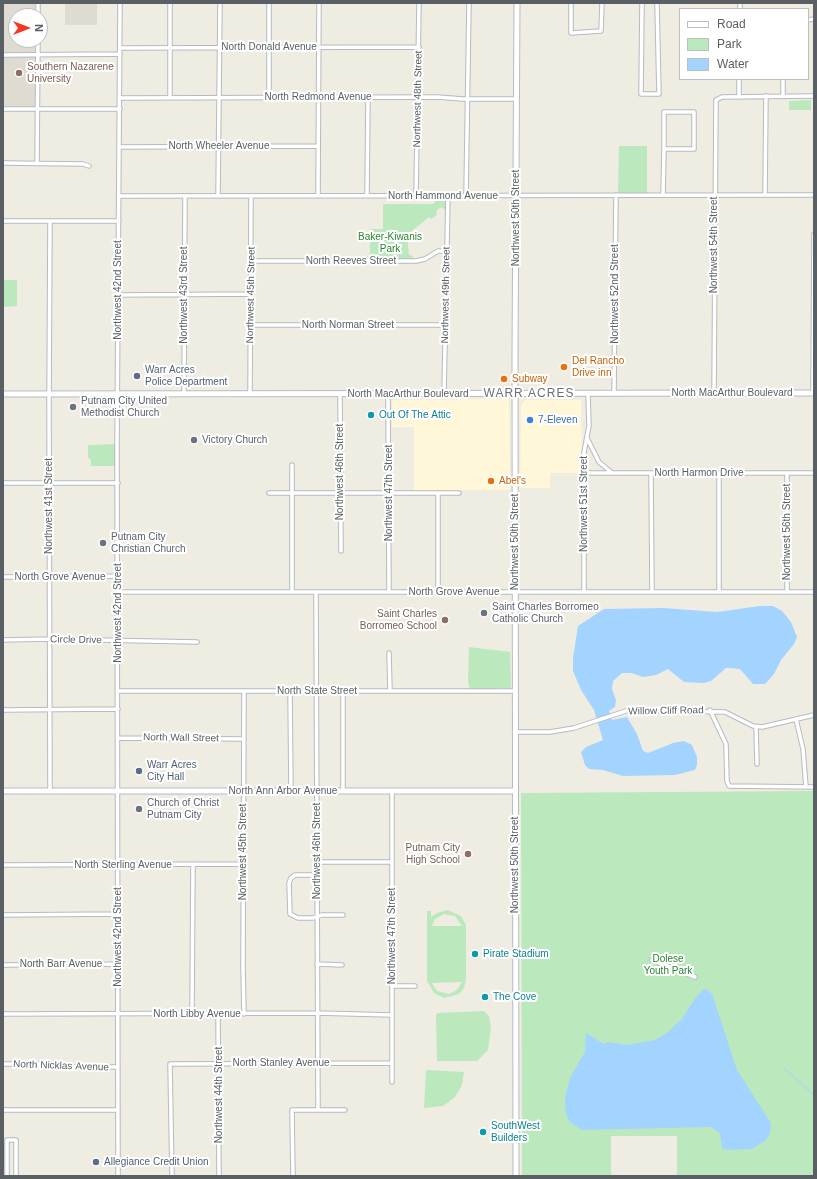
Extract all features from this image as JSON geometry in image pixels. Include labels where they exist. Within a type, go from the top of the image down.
[{"type":"main road","name":"Northwest 50th Street","points":[[516,1176],[514,394],[517,3]]},
{"type":"main road","name":"North MacArthur Boulevard","points":[[3,394],[813,393]]},
{"type":"main road","name":"North Ann Arbor Avenue","points":[[3,791],[515,791]]},
{"type":"street","name":"Northwest 42nd Street","points":[[118,1176],[118,295],[120,3]]},
{"type":"street","points":[[170,3],[170,98]]},
{"type":"street","points":[[218,196],[220,3]]},
{"type":"street","points":[[269,98],[270,3]]},
{"type":"street","points":[[318,196],[319,3]]},
{"type":"street","name":"Northwest 48th Street","points":[[416,196],[419,3]]},
{"type":"street","points":[[466,196],[469,3]]},
{"type":"street","points":[[571,3],[571,33],[601,31],[602,3]]},
{"type":"street","points":[[642,3],[641,94],[659,94],[656,4]]},
{"type":"street","name":"North Donald Avenue","points":[[120,48],[419,47]]},
{"type":"street","points":[[37,163],[38,48]]},
{"type":"street","points":[[3,55],[120,54]]},
{"type":"street","points":[[739,80],[739,96],[814,96]]},
{"type":"street","points":[[782,96],[783,80]]},
{"type":"street","name":"North Redmond Avenue","points":[[120,98],[318,98],[437,96],[467,99],[516,99]]},
{"type":"street","name":"Northwest 54th Street","points":[[714,393],[716,102],[718,98],[739,96]]},
{"type":"street","points":[[765,195],[766,96]]},
{"type":"street","points":[[367,196],[368,97]]},
{"type":"street","points":[[3,109],[120,109]]},
{"type":"street","points":[[663,195],[664,112],[694,112],[694,149],[664,149]]},
{"type":"street","name":"North Wheeler Avenue","points":[[119,147],[318,146]]},
{"type":"street","points":[[3,163],[83,164],[89,166]]},
{"type":"street","name":"Northwest 52nd Street","points":[[614,393],[616,195]]},
{"type":"street","name":"North Hammond Avenue","points":[[119,196],[814,195]]},
{"type":"street","name":"Northwest 43rd Street","points":[[184,394],[185,196]]},
{"type":"street","name":"Northwest 45th Street","points":[[250,394],[251,196]]},
{"type":"street","name":"Northwest 49th Street","points":[[444,394],[448,196]]},
{"type":"street","points":[[3,221],[119,221]]},
{"type":"street","name":"Northwest 41st Street","points":[[50,221],[50,791]]},
{"type":"street","points":[[813,393],[814,234]]},
{"type":"street","name":"North Reeves Street","points":[[251,261],[411,261],[426,259],[438,250],[447,251]]},
{"type":"street","points":[[118,295],[251,294]]},
{"type":"street","name":"North Norman Street","points":[[250,325],[446,325]]},
{"type":"street","name":"Northwest 51st Street","points":[[584,592],[584,452],[587,438],[588,393]]},
{"type":"street","name":"Northwest 46th Street","points":[[340,394],[341,551]]},
{"type":"street","name":"Northwest 47th Street","points":[[388,394],[389,592]]},
{"type":"street","points":[[587,438],[599,462],[607,470],[614,473]]},
{"type":"street","points":[[292,465],[292,592]]},
{"type":"street","name":"Northwest 56th Street","points":[[787,472],[787,592]]},
{"type":"street","name":"North Harmon Drive","points":[[584,473],[814,473]]},
{"type":"street","points":[[651,473],[652,592]]},
{"type":"street","points":[[719,473],[719,592]]},
{"type":"street","points":[[3,483],[118,483]]},
{"type":"street","points":[[269,493],[459,493]]},
{"type":"street","points":[[438,493],[438,592]]},
{"type":"street","name":"North Grove Avenue","points":[[3,577],[118,576]]},
{"type":"street","name":"North Grove Avenue","points":[[118,592],[814,592]]},
{"type":"street","name":"Northwest 46th Street","points":[[316,592],[318,1110]]},
{"type":"street","name":"Circle Drive","points":[[3,640],[49,639],[197,642]]},
{"type":"street","points":[[389,653],[390,691]]},
{"type":"street","name":"North State Street","points":[[118,691],[515,691]]},
{"type":"street","name":"Northwest 45th Street","points":[[244,691],[242,864],[244,1014]]},
{"type":"street","points":[[290,691],[290,791]]},
{"type":"street","points":[[343,691],[343,791]]},
{"type":"street","points":[[3,710],[118,709]]},
{"type":"street","name":"Willow Cliff Road","points":[[515,732],[550,732],[574,728],[629,710],[710,710],[725,712],[756,727]]},
{"type":"street","points":[[710,710],[726,744],[727,781],[729,786],[814,787]]},
{"type":"street","points":[[756,764],[756,727],[762,727],[814,715]]},
{"type":"street","points":[[796,719],[803,749],[806,787]]},
{"type":"street","name":"North Wall Street","points":[[118,738],[244,739]]},
{"type":"street","name":"Northwest 47th Street","points":[[392,791],[392,1082]]},
{"type":"street","points":[[317,862],[391,862]]},
{"type":"street","points":[[192,1014],[193,864]]},
{"type":"street","name":"North Sterling Avenue","points":[[3,865],[242,864]]},
{"type":"street","points":[[317,875],[295,875],[291,878],[289,883],[290,911],[292,915],[298,918],[343,914]]},
{"type":"street","points":[[3,915],[118,914]]},
{"type":"street","points":[[652,960],[695,977]]},
{"type":"street","name":"North Barr Avenue","points":[[3,965],[118,964]]},
{"type":"street","points":[[317,964],[342,965]]},
{"type":"street","points":[[392,986],[415,986]]},
{"type":"street","name":"North Libby Avenue","points":[[3,1014],[317,1013],[392,1015]]},
{"type":"street","name":"Northwest 44th Street","points":[[218,1014],[219,1176]]},
{"type":"street","name":"North Stanley Avenue","points":[[172,1176],[170,1064],[392,1063]]},
{"type":"street","name":"North Nicklas Avenue","points":[[3,1064],[55,1064],[73,1067],[118,1067]]},
{"type":"street","points":[[3,1110],[118,1110]]},
{"type":"street","points":[[293,1176],[292,1110],[345,1110]]},
{"type":"street","points":[[7,1176],[7,1140],[16,1140],[16,1176]]},
{"type":"shaded area","name":"Southern Nazarene University","points":[[3,3],[35,3],[35,8],[8,8],[8,48],[35,48],[36,107],[3,106]]},
{"type":"shaded area","points":[[65,3],[97,3],[97,25],[65,25]]},
{"type":"shaded area","points":[[509,399],[510,490],[414,490],[414,427],[392,427],[392,400]]},
{"type":"shaded area","points":[[525,400],[581,400],[582,473],[550,473],[550,488],[520,488],[521,405]]},
{"type":"green space","points":[[811,100],[811,110],[789,110],[789,101]]},
{"type":"green space","points":[[619,146],[647,146],[647,193],[618,193]]},
{"type":"green space","name":"Baker-Kiwanis Park","points":[[437,200],[446,200],[446,209],[444,210],[443,207],[438,209],[436,212],[437,215],[431,219],[429,217],[407,235],[409,255],[413,256],[412,259],[370,259],[370,229],[383,229],[383,204],[433,204]]},
{"type":"green space","points":[[3,280],[17,280],[17,306],[3,307]]},
{"type":"green space","points":[[115,444],[115,466],[91,466],[91,460],[88,457],[88,445]]},
{"type":"green space","points":[[469,647],[510,652],[511,688],[470,689],[468,682]]},
{"type":"green space","name":"Dolese Youth Park","points":[[814,791],[814,1176],[677,1176],[677,1136],[611,1136],[611,1176],[522,1176],[521,793]]},
{"type":"green space","points":[[448,910],[461,916],[466,925],[466,979],[464,988],[459,994],[444,998],[434,993],[427,981],[427,911],[431,911],[431,917],[437,913]],"holes":[[[444,914],[455,916],[462,926],[432,926],[435,919]],[[462,982],[457,990],[449,994],[437,991],[432,983]]]},
{"type":"green space","points":[[484,1011],[489,1016],[491,1027],[488,1050],[477,1061],[437,1061],[436,1015],[438,1013]]},
{"type":"green space","points":[[427,1070],[464,1072],[462,1085],[455,1097],[443,1106],[424,1108]]},
{"type":"water","points":[[760,606],[773,606],[782,611],[791,622],[797,637],[794,644],[781,660],[774,674],[765,684],[753,684],[740,669],[730,668],[726,668],[711,681],[704,683],[684,682],[668,669],[656,675],[643,677],[632,673],[622,673],[613,681],[612,689],[616,700],[615,707],[609,711],[612,720],[627,717],[637,734],[643,751],[648,753],[673,743],[684,741],[692,745],[697,757],[697,765],[695,770],[675,775],[623,776],[603,770],[589,769],[585,765],[581,752],[586,747],[603,740],[594,710],[581,690],[573,671],[573,658],[578,626],[604,609],[663,608],[717,612]]},
{"type":"water","points":[[704,989],[707,989],[712,994],[737,1070],[771,1123],[770,1134],[765,1141],[752,1149],[727,1150],[722,1148],[720,1133],[711,1127],[582,1130],[570,1122],[566,1114],[565,1098],[570,1078],[585,1052],[586,1033],[604,1044],[609,1042],[627,1045],[655,1040],[668,1032],[682,1019],[696,997]]},
{"type":"waterway","points":[[784,1068],[814,1095]]},
{"type":"place","name":"Southern Nazarene University","points":[[19,73]]},
{"type":"place","name":"Del Rancho Drive inn","points":[[564,367]]},
{"type":"place","name":"Warr Acres Police Department","points":[[137,376]]},
{"type":"place","name":"Subway","points":[[504,379]]},
{"type":"place","name":"Putnam City United Methodist Church","points":[[73,407]]},
{"type":"place","name":"Out Of The Attic","points":[[371,415]]},
{"type":"place","name":"7-Eleven","points":[[530,420]]},
{"type":"place","name":"Victory Church","points":[[194,440]]},
{"type":"place","name":"Abel's","points":[[491,481]]},
{"type":"place","name":"Putnam City Christian Church","points":[[103,543]]},
{"type":"place","name":"Saint Charles Borromeo Catholic Church","points":[[484,613]]},
{"type":"place","name":"Saint Charles Borromeo School","points":[[445,620]]},
{"type":"place","name":"Warr Acres City Hall","points":[[139,771]]},
{"type":"place","name":"Church of Christ Putnam City","points":[[139,809]]},
{"type":"place","name":"Putnam City High School","points":[[468,854]]},
{"type":"place","name":"Pirate Stadium","points":[[475,954]]},
{"type":"place","name":"The Cove","points":[[485,997]]},
{"type":"place","name":"SouthWest Builders","points":[[483,1132]]},
{"type":"place","name":"Allegiance Credit Union","points":[[96,1162]]},
{"type":"district","name":"WARR ACRES","points":[[529,394]]}]
